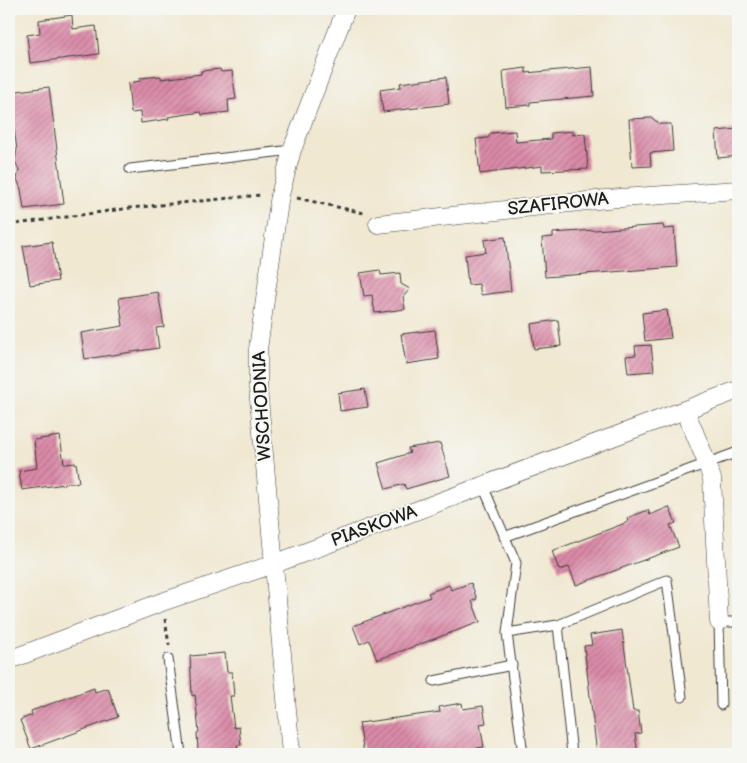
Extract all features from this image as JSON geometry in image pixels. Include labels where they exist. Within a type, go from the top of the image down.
[{"type":"street","name":"WSCHODNIA","points":[[291,754],[258,388],[258,349],[280,195],[292,150],[346,9]]},
{"type":"street","name":"SZAFIROWA","points":[[375,220],[606,199],[738,190]]},
{"type":"street","name":"PIASKOWA","points":[[9,660],[162,602],[274,564],[738,390]]},
{"type":"street","points":[[685,410],[712,479],[719,622]]},
{"type":"lane","points":[[130,169],[292,150]]},
{"type":"lane","points":[[504,537],[738,452]]},
{"type":"lane","points":[[483,486],[516,563],[507,634],[523,754]]},
{"type":"lane","points":[[507,634],[558,625],[667,580],[682,697]]},
{"type":"lane","points":[[721,705],[719,622],[738,622]]},
{"type":"lane","points":[[558,625],[572,754]]},
{"type":"lane","points":[[168,659],[181,754]]},
{"type":"lane","points":[[434,681],[512,664]]},
{"type":"path","points":[[9,225],[139,207],[252,195],[280,195],[375,220]]},
{"type":"path","points":[[162,602],[171,657],[168,659]]},
{"type":"building","points":[[72,15],[73,29],[96,26],[99,54],[30,63],[27,35],[40,33],[39,20]]},
{"type":"building","points":[[592,67],[594,96],[530,102],[530,105],[506,107],[503,71],[526,68],[526,73]]},
{"type":"building","points":[[220,69],[221,72],[232,71],[236,99],[228,100],[229,112],[202,115],[201,112],[141,123],[140,112],[131,113],[128,83],[140,81],[140,78],[161,76],[161,79],[201,74],[201,71]]},
{"type":"building","points":[[446,77],[449,104],[383,112],[380,90],[401,87],[400,83]]},
{"type":"building","points":[[49,87],[64,204],[24,209],[21,189],[17,179],[19,170],[15,161],[17,150],[9,92]]},
{"type":"building","points":[[652,118],[660,124],[671,124],[673,151],[650,153],[651,166],[632,167],[629,119]]},
{"type":"building","points":[[738,129],[738,156],[718,158],[716,131]]},
{"type":"building","points":[[515,131],[516,142],[551,139],[551,133],[573,131],[573,135],[585,134],[588,169],[542,171],[542,166],[480,174],[476,139],[488,138],[491,133]]},
{"type":"building","points":[[663,225],[664,229],[674,228],[677,267],[545,277],[542,238],[553,237],[553,233]]},
{"type":"building","points":[[505,237],[511,291],[481,295],[479,284],[468,285],[465,255],[486,252],[484,240]]},
{"type":"building","points":[[52,242],[58,281],[30,285],[23,246]]},
{"type":"building","points":[[380,270],[381,275],[400,273],[401,284],[410,289],[403,297],[405,309],[375,313],[372,295],[364,296],[360,273]]},
{"type":"building","points":[[158,292],[164,327],[156,328],[159,348],[85,359],[81,333],[123,326],[119,298]]},
{"type":"building","points":[[667,310],[671,338],[645,341],[642,313]]},
{"type":"building","points":[[558,320],[561,346],[534,349],[531,324]]},
{"type":"building","points":[[435,330],[439,359],[406,364],[401,334]]},
{"type":"building","points":[[651,345],[654,371],[628,373],[626,356],[636,355],[635,346]]},
{"type":"building","points":[[365,389],[368,407],[340,411],[338,393]]},
{"type":"building","points":[[60,436],[64,464],[76,463],[79,482],[22,490],[19,471],[37,468],[34,440]]},
{"type":"building","points":[[440,443],[450,476],[406,489],[404,484],[386,489],[378,463],[410,453],[408,448]]},
{"type":"building","points":[[669,507],[676,523],[670,525],[679,547],[576,585],[569,567],[559,570],[552,551],[628,522],[627,518],[648,510],[650,515]]},
{"type":"building","points":[[471,583],[477,599],[472,601],[480,622],[377,660],[369,640],[360,644],[353,626],[430,597],[428,593],[449,585],[451,590]]},
{"type":"building","points":[[622,630],[633,711],[638,711],[641,733],[635,734],[638,754],[621,754],[620,751],[597,754],[584,646],[592,645],[590,635]]},
{"type":"building","points":[[225,653],[227,672],[232,672],[234,696],[230,696],[234,728],[239,727],[241,745],[237,745],[238,754],[201,754],[201,749],[198,750],[197,733],[199,732],[195,695],[192,696],[190,656]]},
{"type":"building","points":[[94,688],[95,692],[108,688],[118,717],[31,749],[20,720],[32,715],[31,711]]},
{"type":"building","points":[[462,703],[463,709],[483,706],[486,723],[480,724],[484,747],[435,754],[364,754],[359,723],[440,712],[439,707]]}]
